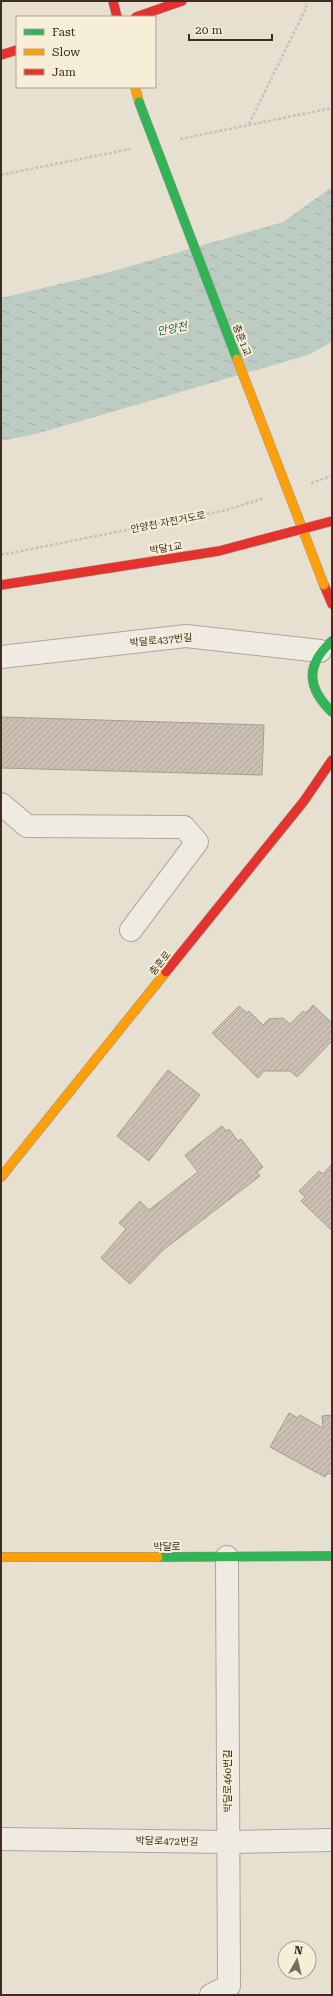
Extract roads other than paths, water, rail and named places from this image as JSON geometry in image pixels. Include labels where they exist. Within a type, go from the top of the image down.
[{"type":"street","points":[[113,1],[117,16]]},
{"type":"street","points":[[139,16],[182,1]]},
{"type":"street","points":[[1,54],[16,50]]},
{"type":"street","name":"충훈1교","points":[[135,88],[139,102],[332,604]]},
{"type":"street","name":"박달1교","points":[[1,585],[219,551],[332,521]]},
{"type":"street","name":"박달로437번길","points":[[1,657],[186,636],[326,646]]},
{"type":"street","points":[[326,646],[314,664],[312,678],[315,692],[323,705],[332,712]]},
{"type":"street","name":"충훈로","points":[[1,1178],[300,807],[332,760]]},
{"type":"street","points":[[1,804],[27,826],[184,827],[197,842],[131,930]]},
{"type":"street","name":"박달로","points":[[1,1557],[332,1556]]},
{"type":"street","name":"박달로460번길","points":[[211,1995],[229,1986],[227,1842],[227,1557]]},
{"type":"street","name":"박달로472번길","points":[[1,1839],[227,1842],[332,1840]]},
{"type":"water","name":"안양천","points":[[332,187],[332,342],[308,355],[36,434],[1,441],[1,298],[106,273],[283,222]]}]
